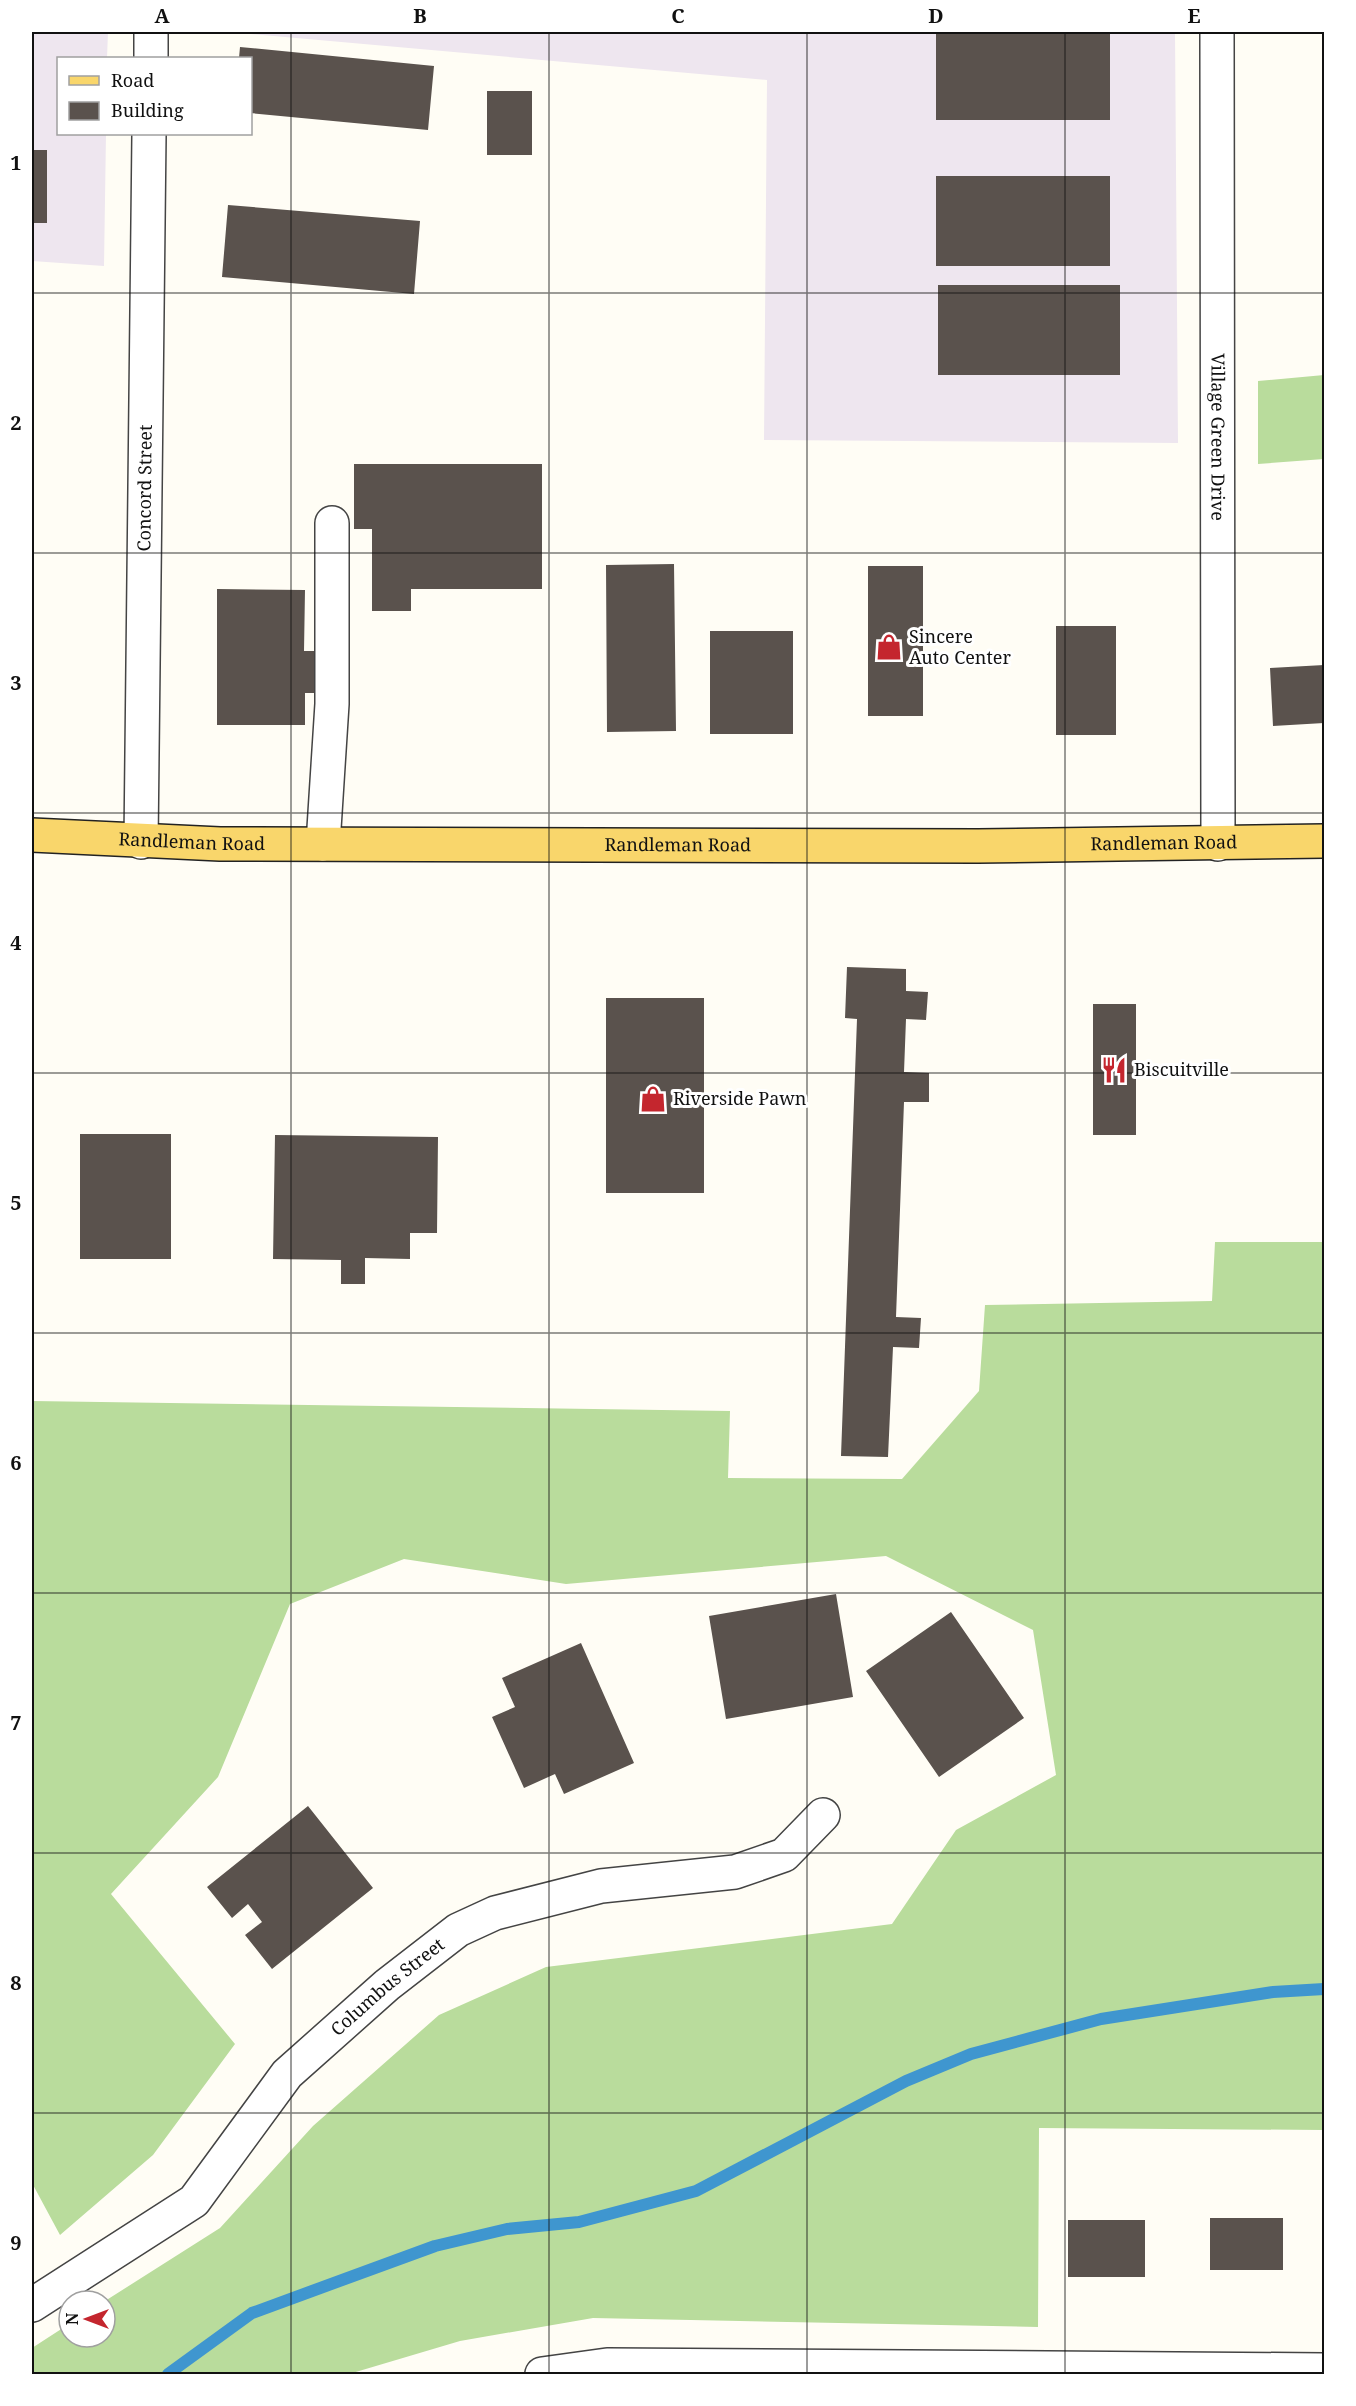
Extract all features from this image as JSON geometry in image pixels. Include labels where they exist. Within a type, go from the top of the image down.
[{"type":"main road","name":"Randleman Road","points":[[32,835],[141,842],[323,844],[978,846],[1324,841]]},
{"type":"street","points":[[150,57],[151,32]]},
{"type":"street","name":"Village Green Drive","points":[[1217,32],[1218,844]]},
{"type":"street","name":"Concord Street","points":[[141,842],[149,135]]},
{"type":"street","points":[[323,844],[332,704],[332,523]]},
{"type":"street","name":"Columbus Street","points":[[32,2305],[194,2201],[287,2074],[387,1984],[458,1930],[495,1913],[601,1886],[735,1872],[784,1855],[823,1815]]},
{"type":"street","points":[[542,2374],[607,2366],[1324,2370]]},
{"type":"shaded area","points":[[32,32],[108,32],[107,57],[57,57],[57,135],[106,135],[104,266],[32,261]]},
{"type":"shaded area","points":[[229,32],[1175,32],[1178,443],[764,440],[767,80]]},
{"type":"green space","points":[[1324,375],[1324,459],[1258,464],[1258,381]]},
{"type":"green space","points":[[1215,1242],[1324,1242],[1324,2130],[1039,2128],[1038,2327],[593,2318],[460,2341],[349,2374],[32,2374],[32,2348],[57,2332],[57,2349],[117,2349],[117,2293],[220,2228],[313,2126],[439,2015],[546,1967],[892,1924],[956,1830],[1056,1775],[1033,1630],[886,1556],[566,1584],[404,1559],[290,1604],[218,1777],[111,1894],[235,2044],[153,2155],[60,2235],[32,2183],[32,1401],[730,1411],[728,1478],[902,1479],[979,1391],[985,1305],[1212,1301]]},
{"type":"building","points":[[936,32],[1110,32],[1110,120],[936,120]]},
{"type":"building","points":[[240,47],[434,66],[428,130],[252,113],[252,57],[239,57]]},
{"type":"building","points":[[487,91],[532,91],[532,155],[487,155]]},
{"type":"building","points":[[32,150],[47,150],[47,223],[32,223]]},
{"type":"building","points":[[936,176],[1110,176],[1110,266],[936,266]]},
{"type":"building","points":[[228,205],[420,221],[414,294],[222,277]]},
{"type":"building","points":[[938,285],[1120,285],[1120,375],[938,375]]},
{"type":"building","points":[[354,464],[542,464],[542,589],[411,589],[411,611],[372,611],[372,529],[354,529]]},
{"type":"building","points":[[674,564],[676,731],[607,732],[606,565]]},
{"type":"building","points":[[868,566],[923,566],[923,716],[868,716]]},
{"type":"building","points":[[217,589],[305,590],[304,651],[327,651],[327,693],[305,693],[305,725],[217,725]]},
{"type":"building","points":[[1056,626],[1116,626],[1116,735],[1056,735]]},
{"type":"building","points":[[710,631],[793,631],[793,734],[710,734]]},
{"type":"building","points":[[1324,665],[1324,723],[1273,726],[1270,668]]},
{"type":"building","points":[[847,967],[906,969],[906,991],[928,992],[926,1020],[906,1019],[904,1072],[929,1073],[929,1102],[904,1102],[896,1317],[921,1318],[919,1348],[893,1347],[888,1457],[841,1456],[857,1019],[845,1018]]},
{"type":"building","points":[[606,998],[704,998],[704,1193],[606,1193]]},
{"type":"building","name":"Biscuitville","points":[[1093,1004],[1136,1004],[1136,1135],[1093,1135]]},
{"type":"building","points":[[80,1134],[171,1134],[171,1259],[80,1259]]},
{"type":"building","points":[[275,1135],[438,1137],[437,1233],[410,1233],[410,1259],[365,1258],[365,1284],[341,1284],[341,1260],[273,1259]]},
{"type":"building","points":[[836,1594],[853,1697],[726,1719],[709,1616]]},
{"type":"building","points":[[951,1612],[1024,1718],[939,1777],[866,1671]]},
{"type":"building","points":[[581,1643],[634,1763],[564,1794],[555,1774],[524,1788],[492,1717],[515,1707],[502,1678]]},
{"type":"building","points":[[308,1806],[373,1888],[272,1969],[245,1935],[262,1922],[248,1904],[232,1918],[207,1887]]},
{"type":"building","points":[[1210,2218],[1283,2218],[1283,2270],[1210,2270]]},
{"type":"building","points":[[1068,2220],[1145,2220],[1145,2277],[1068,2277]]},
{"type":"waterway","points":[[168,2374],[252,2313],[435,2246],[507,2229],[579,2222],[696,2191],[906,2081],[971,2054],[1101,2019],[1273,1992],[1324,1989]]},
{"type":"place","name":"Sincere Auto Center","points":[[889,647]]},
{"type":"place","name":"Biscuitville","points":[[1114,1070]]},
{"type":"place","name":"Riverside Pawn","points":[[653,1099]]}]
